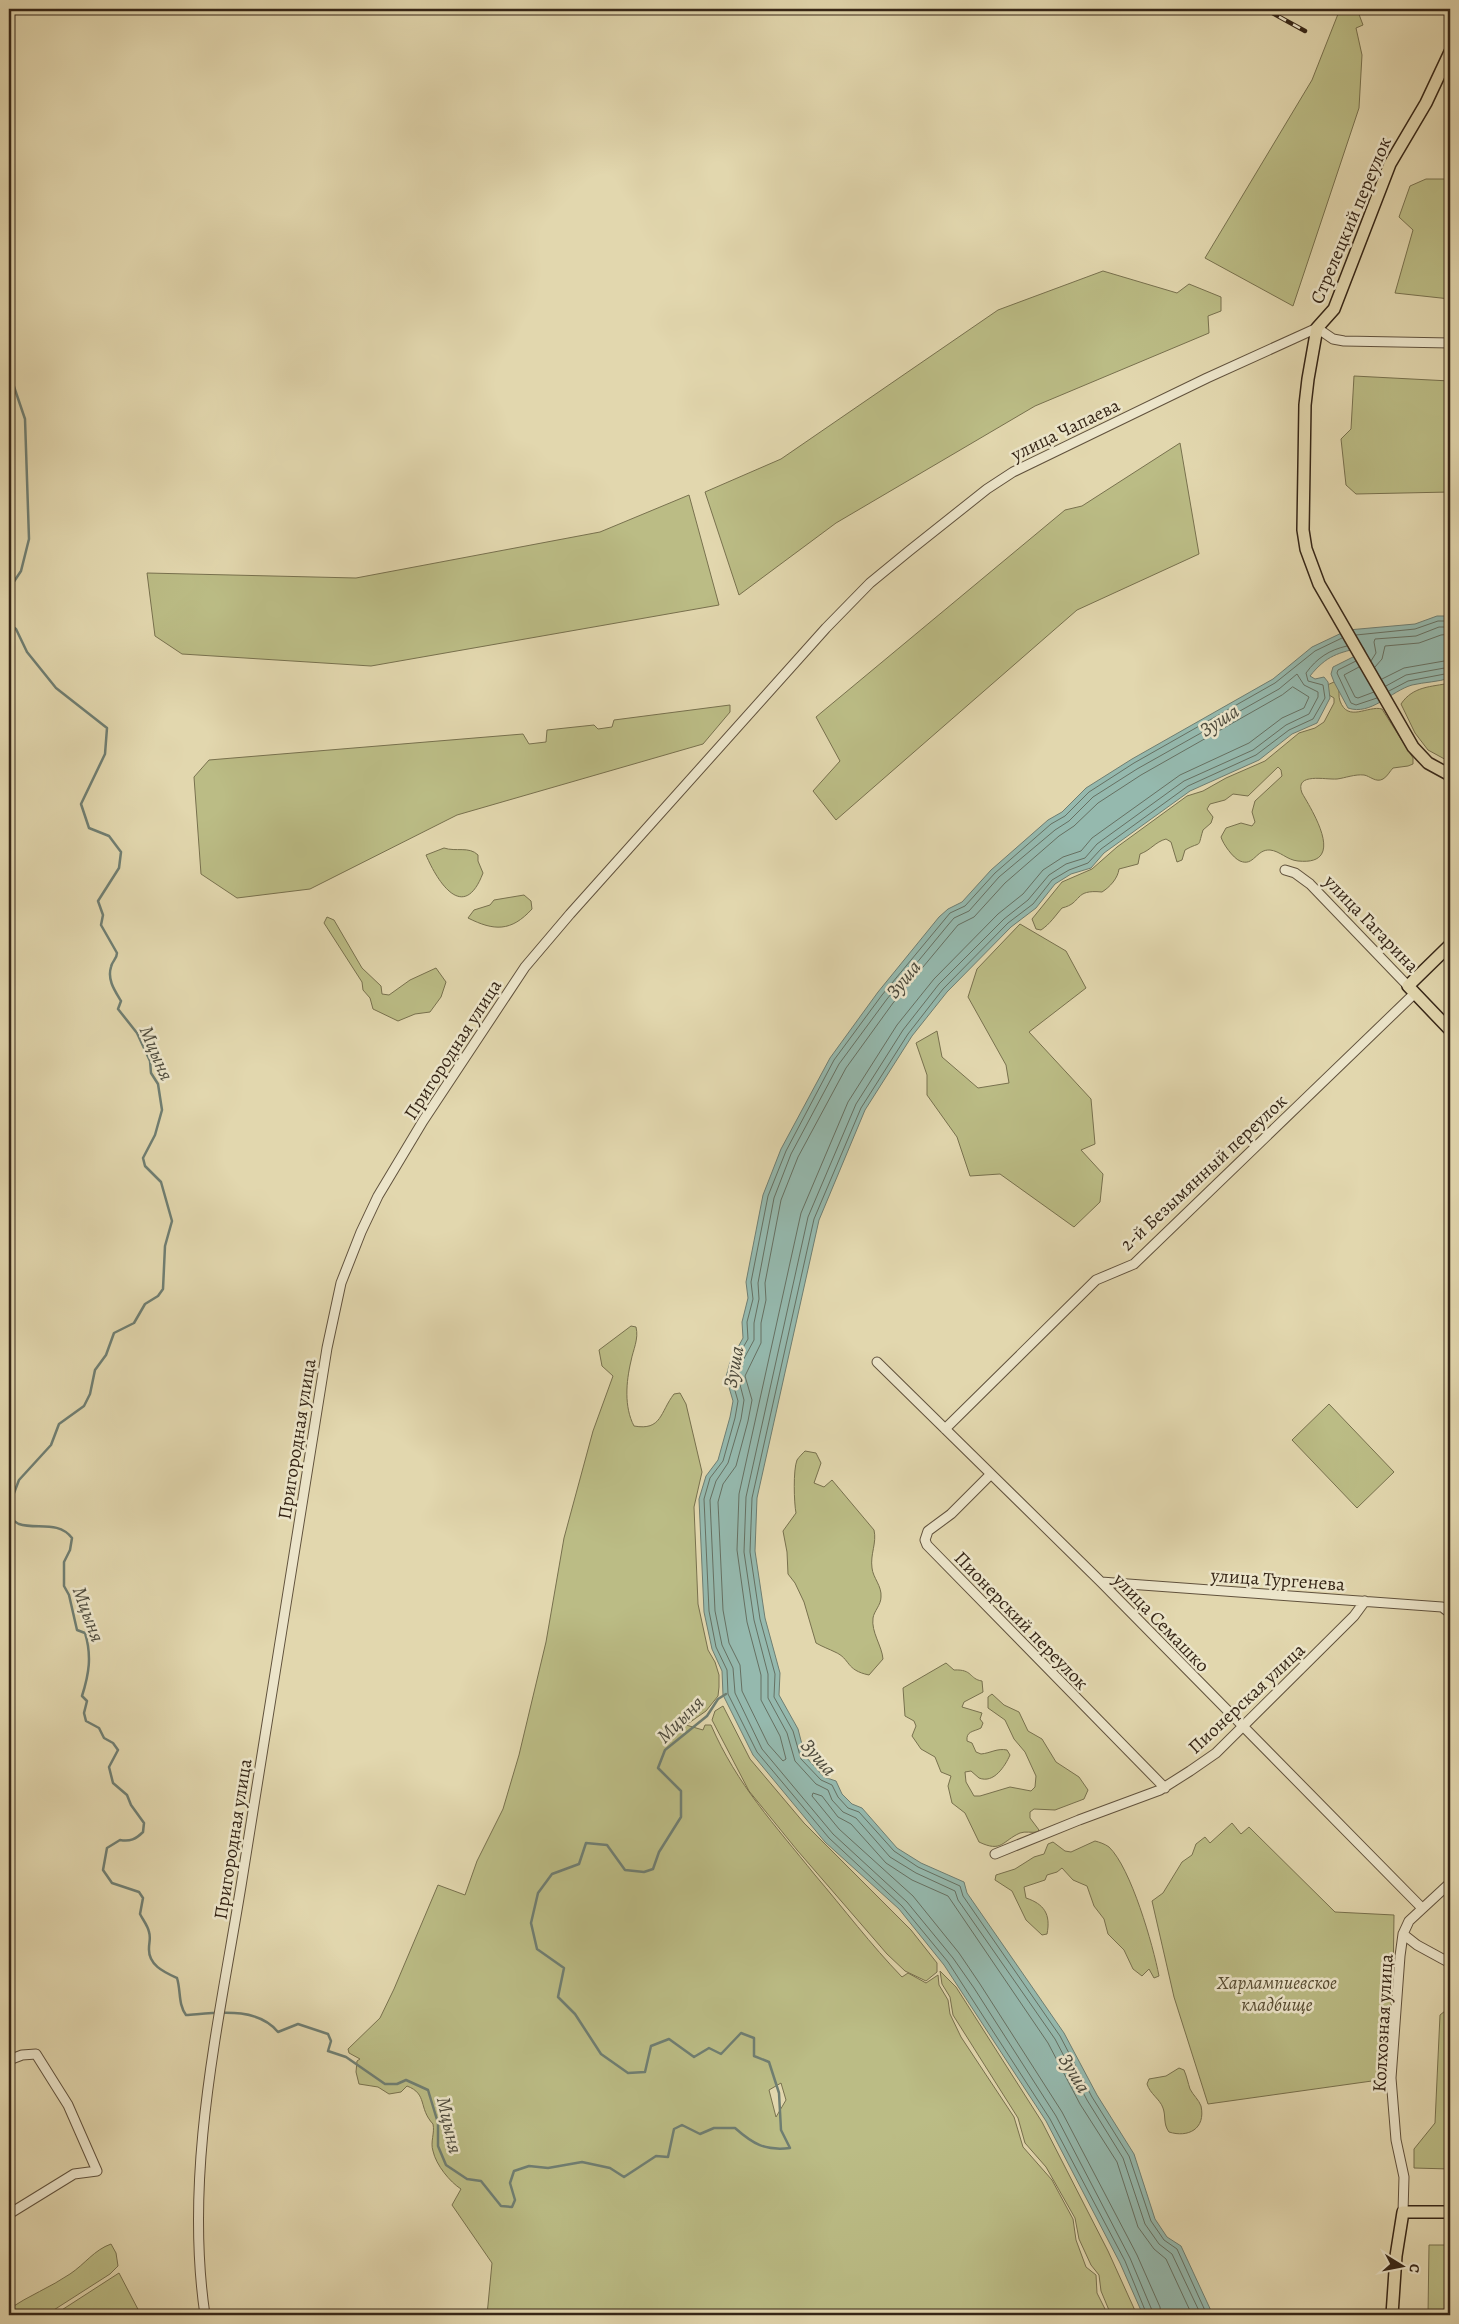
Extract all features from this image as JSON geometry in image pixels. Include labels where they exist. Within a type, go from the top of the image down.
[{"type":"main road","name":"Стрелецкий переулок","points":[[1450,52],[1426,103],[1390,164],[1334,309],[1317,328],[1305,405],[1303,530],[1306,549],[1319,584],[1414,747],[1428,762],[1450,775]]},
{"type":"main road","name":"2-й Безымянный переулок","points":[[1412,990],[1450,945]]},
{"type":"main road","name":"улица Гагарина","points":[[1412,990],[1450,1030]]},
{"type":"main road","points":[[1392,2315],[1396,2256],[1403,2212],[1450,2212]]},
{"type":"street","points":[[1317,328],[1332,339],[1344,341],[1450,343]]},
{"type":"street","name":"улица Чапаева","points":[[760,702],[826,628],[870,583],[987,489],[1013,472],[1072,443],[1317,328]]},
{"type":"street","name":"Пригородная улица","points":[[205,2315],[200,2278],[199,2212],[207,2108],[219,2019],[327,1348],[341,1282],[378,1196],[423,1121],[525,967],[760,702]]},
{"type":"street","name":"улица Гагарина","points":[[1284,870],[1295,873],[1310,884],[1412,990]]},
{"type":"street","name":"2-й Безымянный переулок","points":[[945,1429],[1096,1280],[1134,1264],[1412,990]]},
{"type":"street","name":"улица Семашко","points":[[877,1362],[1101,1582],[1422,1908]]},
{"type":"street","name":"Пионерский переулок","points":[[991,1474],[951,1514],[928,1531],[925,1540],[927,1545],[1165,1788]]},
{"type":"street","name":"улица Тургенева","points":[[1101,1582],[1442,1607],[1450,1613]]},
{"type":"street","name":"Пионерская улица","points":[[995,1854],[1165,1788],[1216,1752],[1354,1616],[1365,1601]]},
{"type":"street","name":"Колхозная улица","points":[[1403,2212],[1404,2177],[1396,2140],[1394,2090],[1391,2078],[1403,1934],[1409,1921],[1450,1883]]},
{"type":"street","points":[[1403,1934],[1417,1945],[1450,1963]]},
{"type":"street","points":[[9,2060],[22,2055],[36,2054],[68,2105],[97,2171],[74,2174],[9,2214]]},
{"type":"green space","points":[[1340,9],[1357,9],[1363,25],[1356,28],[1362,55],[1359,108],[1293,306],[1205,258],[1312,80]]},
{"type":"green space","points":[[1426,179],[1450,179],[1450,299],[1395,293],[1413,230],[1399,217],[1410,186]]},
{"type":"green space","points":[[1103,271],[1177,293],[1189,284],[1221,297],[1221,311],[1208,316],[1209,333],[1035,406],[836,523],[739,595],[705,492],[781,459],[998,310]]},
{"type":"green space","points":[[1354,376],[1450,381],[1450,492],[1356,494],[1346,485],[1341,439],[1351,429]]},
{"type":"green space","points":[[1180,443],[1199,554],[1077,610],[836,820],[813,791],[840,761],[816,717],[1065,510],[1082,506]]},
{"type":"green space","points":[[689,495],[719,605],[371,666],[182,654],[155,636],[147,573],[356,578],[600,532]]},
{"type":"green space","points":[[1334,682],[1338,685],[1340,701],[1348,711],[1359,712],[1377,708],[1382,709],[1413,758],[1413,764],[1393,768],[1386,777],[1380,780],[1361,775],[1337,779],[1312,778],[1303,782],[1301,786],[1302,793],[1313,812],[1322,836],[1324,847],[1321,855],[1313,860],[1298,861],[1274,851],[1265,850],[1249,862],[1245,862],[1234,857],[1222,840],[1221,837],[1226,828],[1241,823],[1252,826],[1255,822],[1252,812],[1255,801],[1282,776],[1281,770],[1278,767],[1248,796],[1233,794],[1225,800],[1210,804],[1207,809],[1213,817],[1211,823],[1203,830],[1198,844],[1185,850],[1182,860],[1177,862],[1171,842],[1166,839],[1162,840],[1140,854],[1138,864],[1119,869],[1111,885],[1105,890],[1082,894],[1069,906],[1062,908],[1044,928],[1041,930],[1036,929],[1032,919],[1062,882],[1092,869],[1117,847],[1187,796],[1203,791],[1226,778],[1265,761],[1299,733],[1315,728],[1324,722],[1334,703],[1334,698],[1329,695],[1325,686]]},
{"type":"green space","points":[[1450,683],[1450,762],[1428,750],[1415,733],[1401,704],[1417,690]]},
{"type":"green space","points":[[730,705],[730,712],[703,744],[457,815],[310,889],[237,898],[201,874],[194,777],[209,760],[523,734],[529,744],[546,742],[547,730],[594,725],[598,729],[612,727],[614,720]]},
{"type":"green space","points":[[444,848],[471,851],[478,855],[478,861],[483,873],[476,888],[468,895],[460,897],[452,893],[437,877],[431,866],[426,855]]},
{"type":"green space","points":[[524,895],[531,901],[532,909],[517,922],[502,927],[494,927],[468,918],[474,910],[490,905],[494,900]]},
{"type":"green space","points":[[327,917],[334,920],[362,968],[381,986],[382,994],[389,995],[410,980],[436,968],[446,982],[441,997],[430,1012],[415,1014],[398,1021],[373,1009],[370,998],[363,990],[362,982],[324,923]]},
{"type":"green space","points":[[1020,924],[1066,951],[1086,988],[1029,1032],[1091,1099],[1095,1144],[1081,1150],[1103,1174],[1100,1202],[1074,1227],[1000,1174],[970,1176],[957,1137],[927,1095],[927,1075],[916,1043],[937,1031],[942,1057],[978,1088],[1009,1083],[1006,1065],[968,997],[977,969]]},
{"type":"green space","points":[[631,1326],[636,1327],[636,1340],[627,1386],[627,1403],[634,1426],[650,1426],[655,1423],[674,1394],[680,1393],[686,1404],[702,1472],[694,1507],[698,1604],[708,1650],[715,1662],[719,1675],[719,1687],[718,1696],[706,1711],[686,1725],[703,1730],[705,1725],[711,1725],[721,1747],[758,1804],[858,1927],[902,1977],[908,1973],[926,1983],[938,1975],[939,1985],[948,2000],[950,2014],[961,2037],[1014,2117],[1023,2147],[1052,2180],[1073,2219],[1076,2240],[1086,2267],[1096,2275],[1097,2293],[1108,2315],[487,2315],[492,2263],[452,2205],[461,2189],[444,2173],[437,2162],[432,2148],[433,2124],[428,2118],[418,2093],[407,2086],[401,2092],[389,2094],[378,2087],[359,2084],[356,2072],[357,2061],[360,2059],[349,2053],[348,2049],[380,2018],[438,1885],[465,1895],[477,1861],[503,1809],[519,1755],[546,1642],[564,1538],[593,1431],[613,1376],[602,1366],[599,1350]],"holes":[[[781,2083],[786,2100],[776,2117],[769,2090]]]},
{"type":"green space","points":[[1329,1404],[1394,1472],[1357,1508],[1292,1440]]},
{"type":"green space","points":[[805,1451],[816,1453],[821,1463],[814,1483],[824,1487],[832,1480],[874,1530],[872,1568],[881,1597],[873,1623],[883,1659],[869,1675],[856,1670],[840,1655],[816,1643],[804,1602],[795,1583],[788,1574],[787,1552],[783,1531],[796,1513],[795,1471],[797,1460]]},
{"type":"green space","points":[[946,1663],[954,1670],[965,1671],[982,1681],[983,1692],[964,1702],[962,1707],[982,1713],[980,1719],[983,1723],[981,1728],[969,1734],[967,1741],[972,1743],[976,1752],[981,1754],[997,1750],[1007,1750],[1010,1755],[1002,1769],[989,1778],[979,1778],[971,1771],[965,1772],[966,1782],[974,1796],[1010,1787],[1031,1791],[1035,1787],[1036,1776],[1025,1752],[1014,1739],[1005,1720],[988,1708],[988,1697],[992,1694],[1004,1705],[1019,1712],[1028,1731],[1042,1739],[1056,1762],[1079,1777],[1088,1790],[1084,1799],[1055,1810],[1034,1809],[1030,1812],[1030,1818],[1039,1830],[1037,1832],[1020,1833],[997,1846],[979,1842],[965,1813],[952,1803],[948,1786],[951,1776],[941,1772],[935,1757],[921,1749],[912,1736],[916,1726],[914,1721],[905,1716],[903,1688]]},
{"type":"green space","points":[[723,1706],[750,1759],[804,1823],[911,1930],[937,1963],[937,1972],[926,1981],[905,1971],[887,1954],[749,1791],[712,1720],[715,1711]]},
{"type":"green space","name":"Харлампиевское кладбище","points":[[1232,1823],[1241,1834],[1249,1827],[1335,1912],[1394,1915],[1393,1985],[1384,2072],[1379,2080],[1208,2104],[1174,1997],[1152,1901],[1163,1893],[1182,1862],[1192,1855],[1196,1844],[1205,1837],[1210,1843]]},
{"type":"green space","points":[[1095,1841],[1109,1847],[1125,1872],[1140,1908],[1159,1976],[1154,1978],[1149,1969],[1142,1976],[1133,1969],[1124,1950],[1108,1934],[1104,1919],[1094,1906],[1087,1886],[1073,1880],[1062,1868],[1057,1872],[1047,1875],[1045,1880],[1024,1887],[1026,1898],[1042,1907],[1047,1915],[1047,1934],[1042,1935],[1026,1920],[1012,1891],[995,1880],[996,1875],[1015,1869],[1034,1857],[1044,1854],[1048,1844],[1053,1842],[1065,1851],[1071,1852]]},
{"type":"green space","points":[[940,1971],[956,1987],[1042,2122],[1108,2251],[1137,2315],[1111,2315],[1101,2291],[1099,2275],[1091,2265],[1079,2239],[1075,2218],[1046,2167],[1025,2143],[1018,2118],[953,2015],[950,1997],[942,1984]]},
{"type":"green space","points":[[1450,2007],[1450,2169],[1414,2168],[1414,2149],[1435,2123],[1440,2015]]},
{"type":"green space","points":[[1179,2068],[1184,2070],[1190,2089],[1201,2106],[1202,2114],[1198,2126],[1194,2130],[1183,2134],[1169,2132],[1162,2105],[1150,2091],[1147,2084],[1149,2079],[1166,2076]]},
{"type":"green space","points":[[111,2244],[116,2253],[118,2266],[110,2274],[46,2315],[9,2315],[9,2309],[63,2279],[95,2253]]},
{"type":"green space","points":[[1429,2245],[1450,2245],[1450,2315],[1428,2315]]},
{"type":"green space","points":[[119,2273],[141,2315],[54,2315]]},
{"type":"water","name":"Зуша","points":[[1437,616],[1450,616],[1450,678],[1412,685],[1373,706],[1356,710],[1348,708],[1331,674],[1333,667],[1365,651],[1363,647],[1340,653],[1328,659],[1310,676],[1315,679],[1324,677],[1328,682],[1330,698],[1317,723],[1292,734],[1259,760],[1190,791],[1104,853],[1091,868],[1071,874],[1055,884],[1036,908],[1011,927],[947,992],[912,1036],[865,1110],[819,1220],[757,1498],[755,1551],[765,1618],[780,1673],[779,1695],[798,1729],[805,1756],[824,1777],[836,1781],[842,1794],[852,1804],[862,1808],[897,1848],[921,1863],[964,1882],[967,1893],[1064,2033],[1097,2095],[1134,2154],[1155,2219],[1167,2237],[1181,2246],[1213,2315],[1143,2315],[1120,2263],[1046,2121],[944,1965],[899,1909],[825,1842],[753,1755],[723,1695],[722,1671],[712,1649],[704,1612],[699,1499],[706,1476],[718,1460],[730,1417],[733,1401],[726,1377],[730,1362],[743,1338],[742,1322],[748,1298],[746,1282],[763,1195],[781,1149],[830,1058],[878,992],[939,917],[948,909],[962,902],[991,870],[1048,820],[1062,812],[1086,788],[1132,759],[1273,679],[1312,647],[1348,630],[1415,624]]},
{"type":"waterway","name":"Мцыня","points":[[9,372],[25,419],[29,539],[21,571],[9,589]]},
{"type":"waterway","name":"Мцыня","points":[[9,624],[16,629],[27,652],[56,688],[107,728],[105,754],[81,804],[89,828],[109,836],[121,852],[119,868],[98,901],[103,915],[101,925],[117,953],[110,976],[112,985],[121,1001],[118,1009],[137,1033],[150,1061],[151,1073],[158,1084],[162,1110],[155,1135],[143,1158],[145,1166],[161,1182],[172,1221],[165,1246],[163,1289],[158,1296],[145,1304],[134,1323],[114,1333],[106,1355],[95,1370],[90,1394],[84,1406],[59,1424],[51,1445],[19,1480],[9,1506]]},
{"type":"waterway","name":"Мцыня","points":[[9,1517],[26,1526],[54,1527],[66,1532],[72,1538],[70,1550],[64,1562],[64,1586],[69,1595],[77,1630],[85,1633],[87,1641],[89,1665],[82,1696],[87,1701],[84,1713],[86,1721],[99,1728],[104,1738],[113,1743],[118,1750],[109,1767],[113,1783],[127,1795],[131,1805],[144,1823],[143,1832],[138,1836],[130,1840],[120,1840],[107,1848],[103,1870],[112,1883],[139,1892],[143,1898],[140,1914],[150,1934],[149,1954],[158,1967],[177,1978],[183,2011],[186,2015],[223,2013],[248,2015],[259,2018],[278,2032],[298,2024],[328,2034],[331,2041],[328,2051],[346,2057],[385,2084],[397,2084],[406,2080],[428,2090],[438,2123],[438,2146],[446,2165],[467,2179],[481,2181],[501,2206],[512,2207],[515,2200],[510,2183],[514,2171],[529,2166],[548,2168],[582,2162],[610,2168],[624,2177],[656,2156],[668,2157],[674,2129],[682,2125],[700,2134],[714,2128],[735,2128],[760,2145],[781,2149],[790,2148],[781,2130],[779,2093],[769,2062],[754,2056],[754,2038],[741,2033],[721,2054],[709,2048],[694,2057],[669,2039],[651,2046],[645,2072],[628,2073],[601,2054],[575,2014],[558,1997],[564,1968],[537,1949],[531,1923],[538,1893],[552,1874],[579,1864],[586,1843],[607,1845],[625,1870],[644,1872],[653,1869],[659,1852],[681,1817],[681,1791],[658,1768],[665,1750],[707,1716],[718,1699],[726,1694]]},
{"type":"railway","points":[[1265,9],[1305,31]]}]
